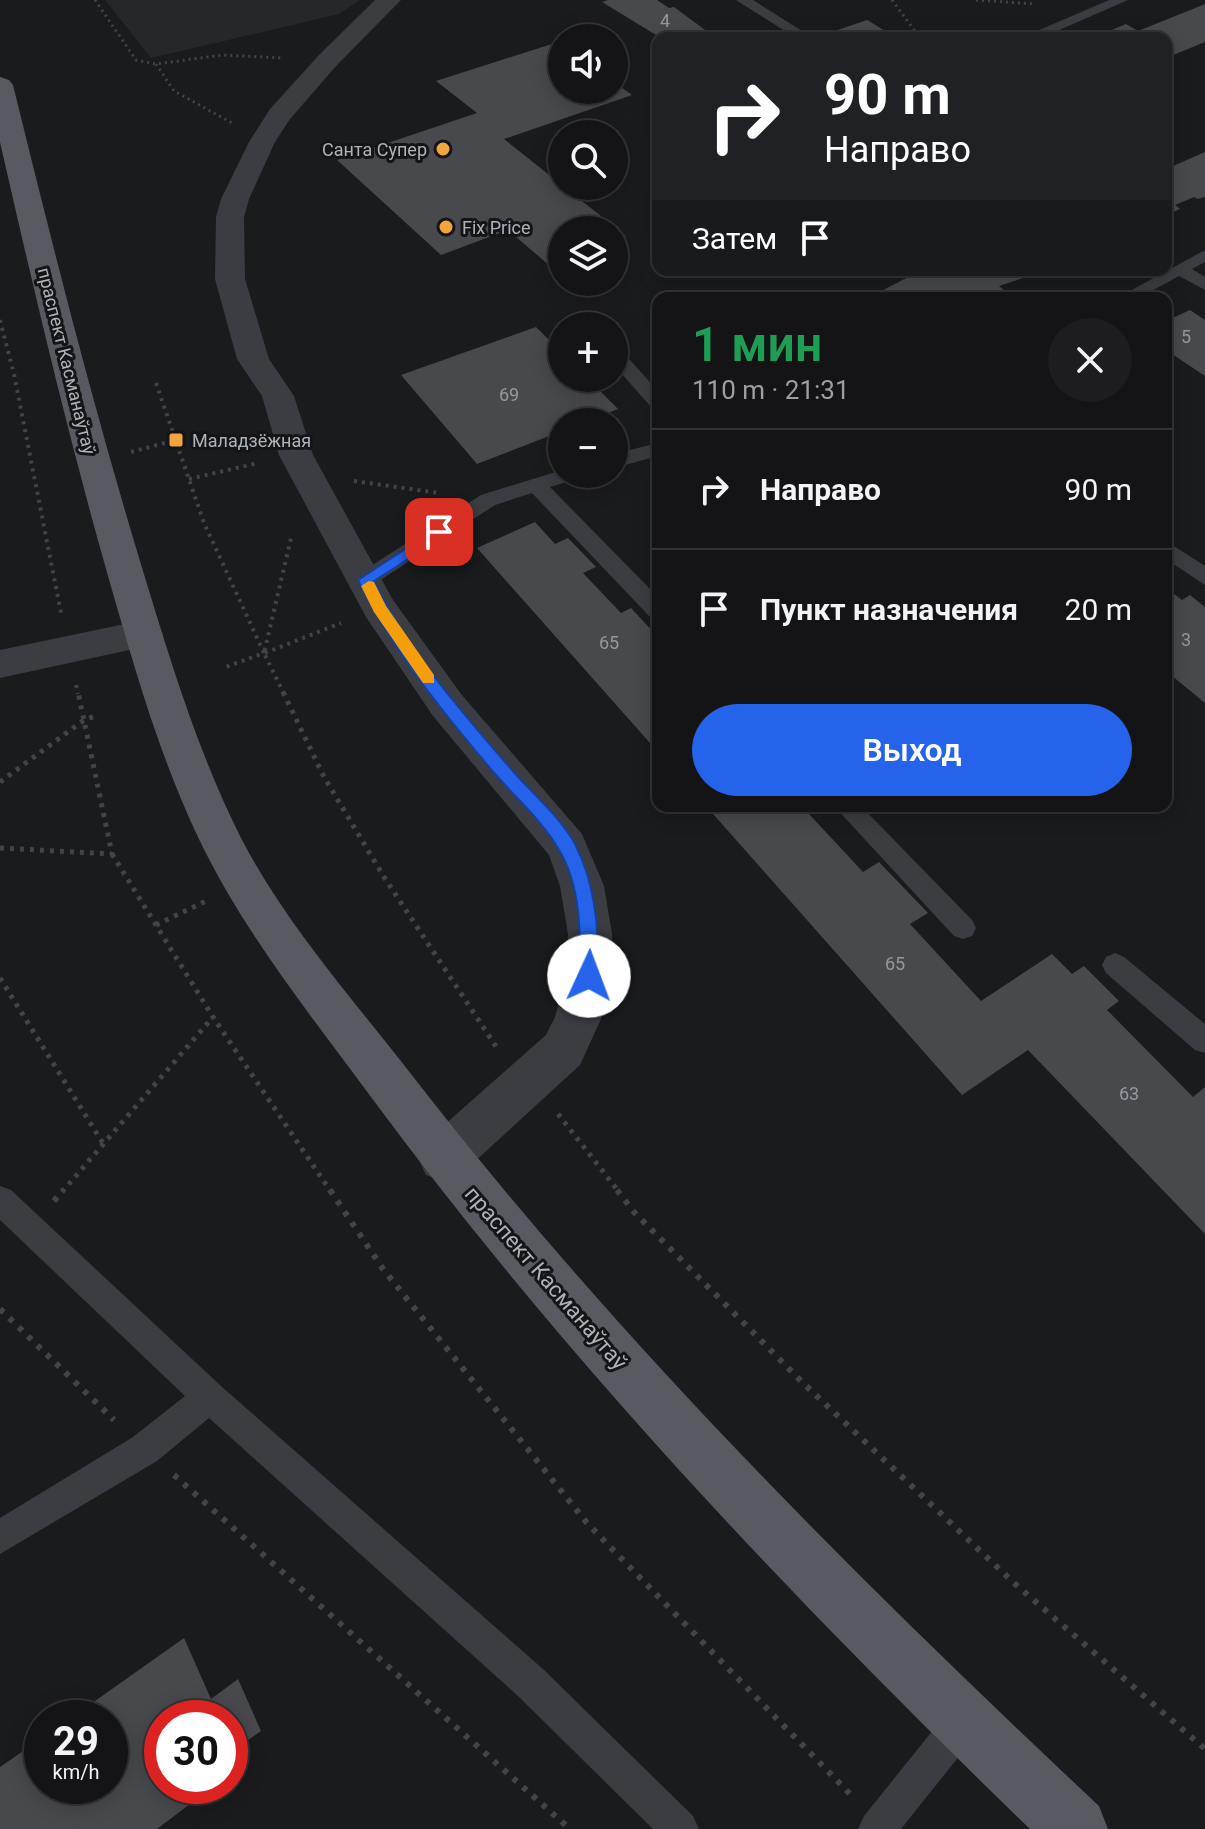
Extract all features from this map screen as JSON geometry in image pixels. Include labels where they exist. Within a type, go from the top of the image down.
[{"type":"main road","name":"праспект Касманаўтаў","points":[[0,85],[91,462],[144,634],[193,775],[243,883],[443,1158],[682,1437],[963,1722],[1076,1829]]},
{"type":"street","points":[[389,0],[328,60],[279,115],[262,142],[235,199],[230,217],[230,279],[253,359],[278,396],[296,455],[372,594],[447,705],[567,846],[582,886],[590,934],[589,976],[578,1019],[563,1050],[443,1158]]},
{"type":"street","points":[[0,664],[144,634]]},
{"type":"lane","points":[[743,0],[796,32]]},
{"type":"lane","points":[[1043,32],[1121,0]]},
{"type":"lane","points":[[1172,273],[1205,255]]},
{"type":"lane","points":[[1180,269],[1205,285]]},
{"type":"lane","points":[[1137,292],[1167,276]]},
{"type":"lane","points":[[628,370],[652,396]]},
{"type":"lane","points":[[628,457],[652,451]]},
{"type":"lane","points":[[372,594],[488,500],[548,480]]},
{"type":"lane","points":[[535,484],[652,605]]},
{"type":"lane","points":[[1172,552],[1205,577]]},
{"type":"lane","points":[[852,812],[963,928]]},
{"type":"lane","points":[[1115,965],[1205,1041]]},
{"type":"lane","points":[[0,1200],[210,1397],[531,1683],[680,1829]]},
{"type":"lane","points":[[0,1537],[145,1449],[210,1397]]},
{"type":"lane","points":[[877,1829],[963,1722]]},
{"type":"path","points":[[95,0],[136,60],[156,64],[223,55],[328,60]]},
{"type":"path","points":[[892,0],[916,32]]},
{"type":"path","points":[[156,64],[174,91],[216,112],[262,142]]},
{"type":"path","points":[[156,383],[204,523],[324,777],[384,877],[505,1060],[550,1105],[634,1212],[802,1382],[1014,1583],[1205,1749]]},
{"type":"path","points":[[189,479],[296,455]]},
{"type":"path","points":[[223,668],[264,653],[372,594]]},
{"type":"path","points":[[0,782],[84,720],[98,715]]},
{"type":"path","points":[[112,854],[213,1017],[383,1269],[587,1523],[848,1791]]},
{"type":"path","points":[[156,925],[243,883]]},
{"type":"path","points":[[0,978],[104,1145]]},
{"type":"path","points":[[30,1228],[213,1017]]},
{"type":"path","points":[[0,1309],[145,1449],[570,1829]]},
{"type":"shaded area","points":[[105,0],[360,0],[339,14],[151,58]]},
{"type":"building","points":[[657,0],[669,8],[674,7],[708,32],[652,33],[602,2]]},
{"type":"building","points":[[1205,4],[1205,42],[1172,56],[1172,32],[1107,32],[1126,24],[1138,31]]},
{"type":"building","points":[[867,20],[887,32],[832,32]]},
{"type":"building","name":"Санта Супер","points":[[548,45],[548,104],[606,104],[559,120],[548,120],[548,124],[504,139],[548,174],[548,200],[581,200],[601,216],[548,216],[548,264],[508,230],[441,255],[337,160],[477,113],[436,81]]},
{"type":"building","points":[[1205,152],[1205,197],[1194,197],[1175,205],[1180,209],[1172,212],[1172,166]]},
{"type":"building","points":[[910,276],[1029,276],[999,286],[1004,290],[999,292],[880,292]]},
{"type":"building","points":[[1190,310],[1205,320],[1205,376],[1172,354],[1172,318]]},
{"type":"building","points":[[536,327],[548,339],[548,392],[601,392],[617,408],[548,408],[548,436],[477,464],[401,375]]},
{"type":"building","points":[[535,522],[555,544],[568,538],[596,567],[583,573],[621,613],[631,608],[652,631],[652,745],[477,548]]},
{"type":"building","points":[[1172,592],[1182,600],[1190,595],[1205,607],[1205,703],[1172,676]]},
{"type":"building","points":[[711,812],[812,812],[809,814],[863,872],[879,862],[928,913],[910,924],[981,1001],[1052,954],[1072,974],[1084,966],[1119,1001],[1107,1010],[1193,1097],[1205,1087],[1205,1234],[1028,1050],[962,1095]]},
{"type":"building","points":[[184,1638],[211,1699],[238,1679],[247,1700],[144,1700],[144,1804],[190,1804],[157,1829],[0,1829],[0,1767],[24,1750],[24,1804],[128,1804],[128,1700],[96,1700]]},
{"type":"building","points":[[248,1702],[261,1731],[248,1740]]},
{"type":"slow traffic","points":[[369,586],[379,608],[429,679]]},
{"type":"place","name":"Санта Супер","points":[[443,149]]},
{"type":"place","name":"Fix Price","points":[[446,227]]},
{"type":"place","name":"Маладзёжная","points":[[176,440]]},
{"type":"route","points":[[439,532],[365,580],[379,608],[447,705],[567,846],[582,886],[590,934],[589,976]]}]
